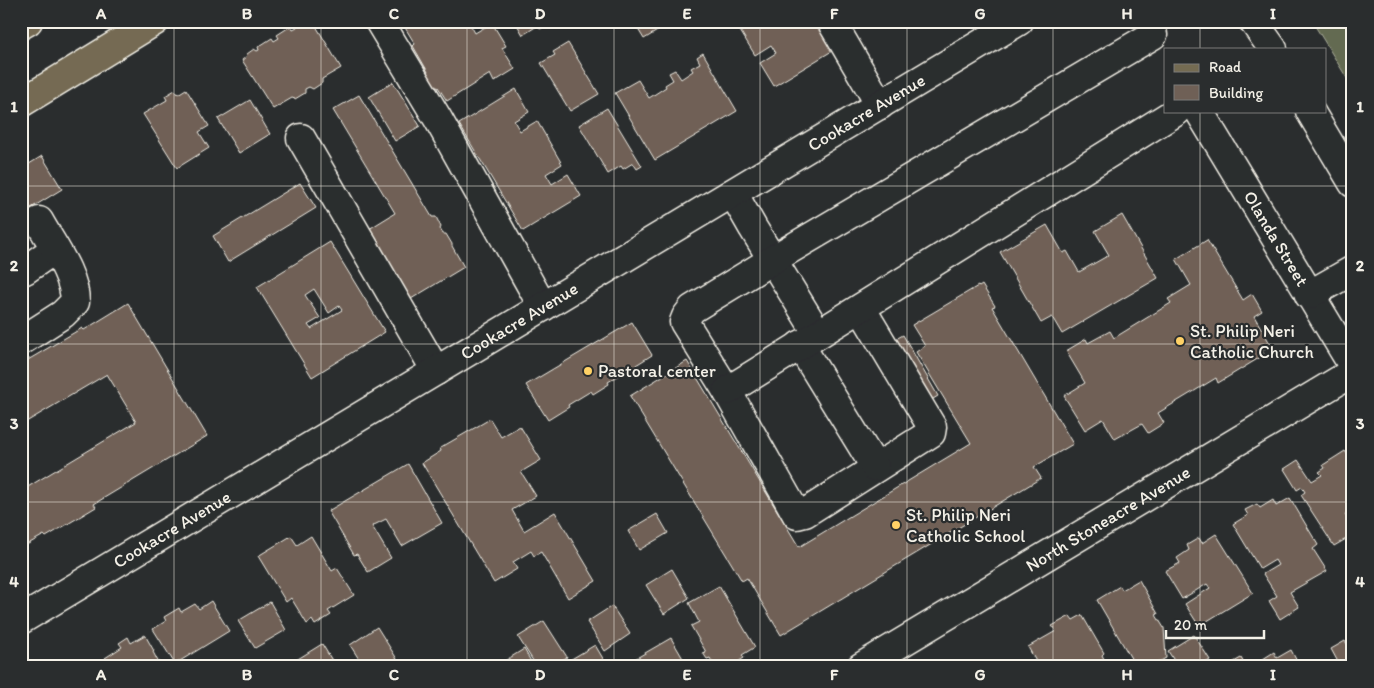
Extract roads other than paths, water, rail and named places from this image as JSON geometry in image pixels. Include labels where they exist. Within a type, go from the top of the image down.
[{"type":"main road","points":[[21,26],[28,21]]},
{"type":"main road","points":[[21,103],[155,21]]},
{"type":"street","points":[[379,21],[438,118],[543,307]]},
{"type":"street","points":[[831,21],[880,105]]},
{"type":"street","name":"Cookacre Avenue","points":[[21,620],[1019,21]]},
{"type":"street","points":[[1253,21],[1269,47]]},
{"type":"street","points":[[860,308],[932,427],[931,432],[805,513],[797,515],[684,322],[686,316],[692,310],[772,260],[1154,37]]},
{"type":"street","points":[[726,391],[1176,112]]},
{"type":"street","name":"Olanda Street","points":[[1200,112],[1353,366]]},
{"type":"street","points":[[1311,112],[1353,183]]},
{"type":"street","points":[[301,138],[436,371]]},
{"type":"street","points":[[733,193],[772,260],[809,340],[875,467]]},
{"type":"street","points":[[21,340],[63,314],[75,302],[75,292],[69,275],[39,221]]},
{"type":"street","points":[[21,270],[25,270],[55,250]]},
{"type":"street","points":[[1309,295],[1353,270]]},
{"type":"street","name":"North Stoneacre Avenue","points":[[861,667],[1353,372]]},
{"type":"place","name":"St. Philip Neri Catholic Church","points":[[1180,341]]},
{"type":"place","name":"Pastoral center","points":[[588,371]]},
{"type":"place","name":"St. Philip Neri Catholic School","points":[[896,525]]}]
